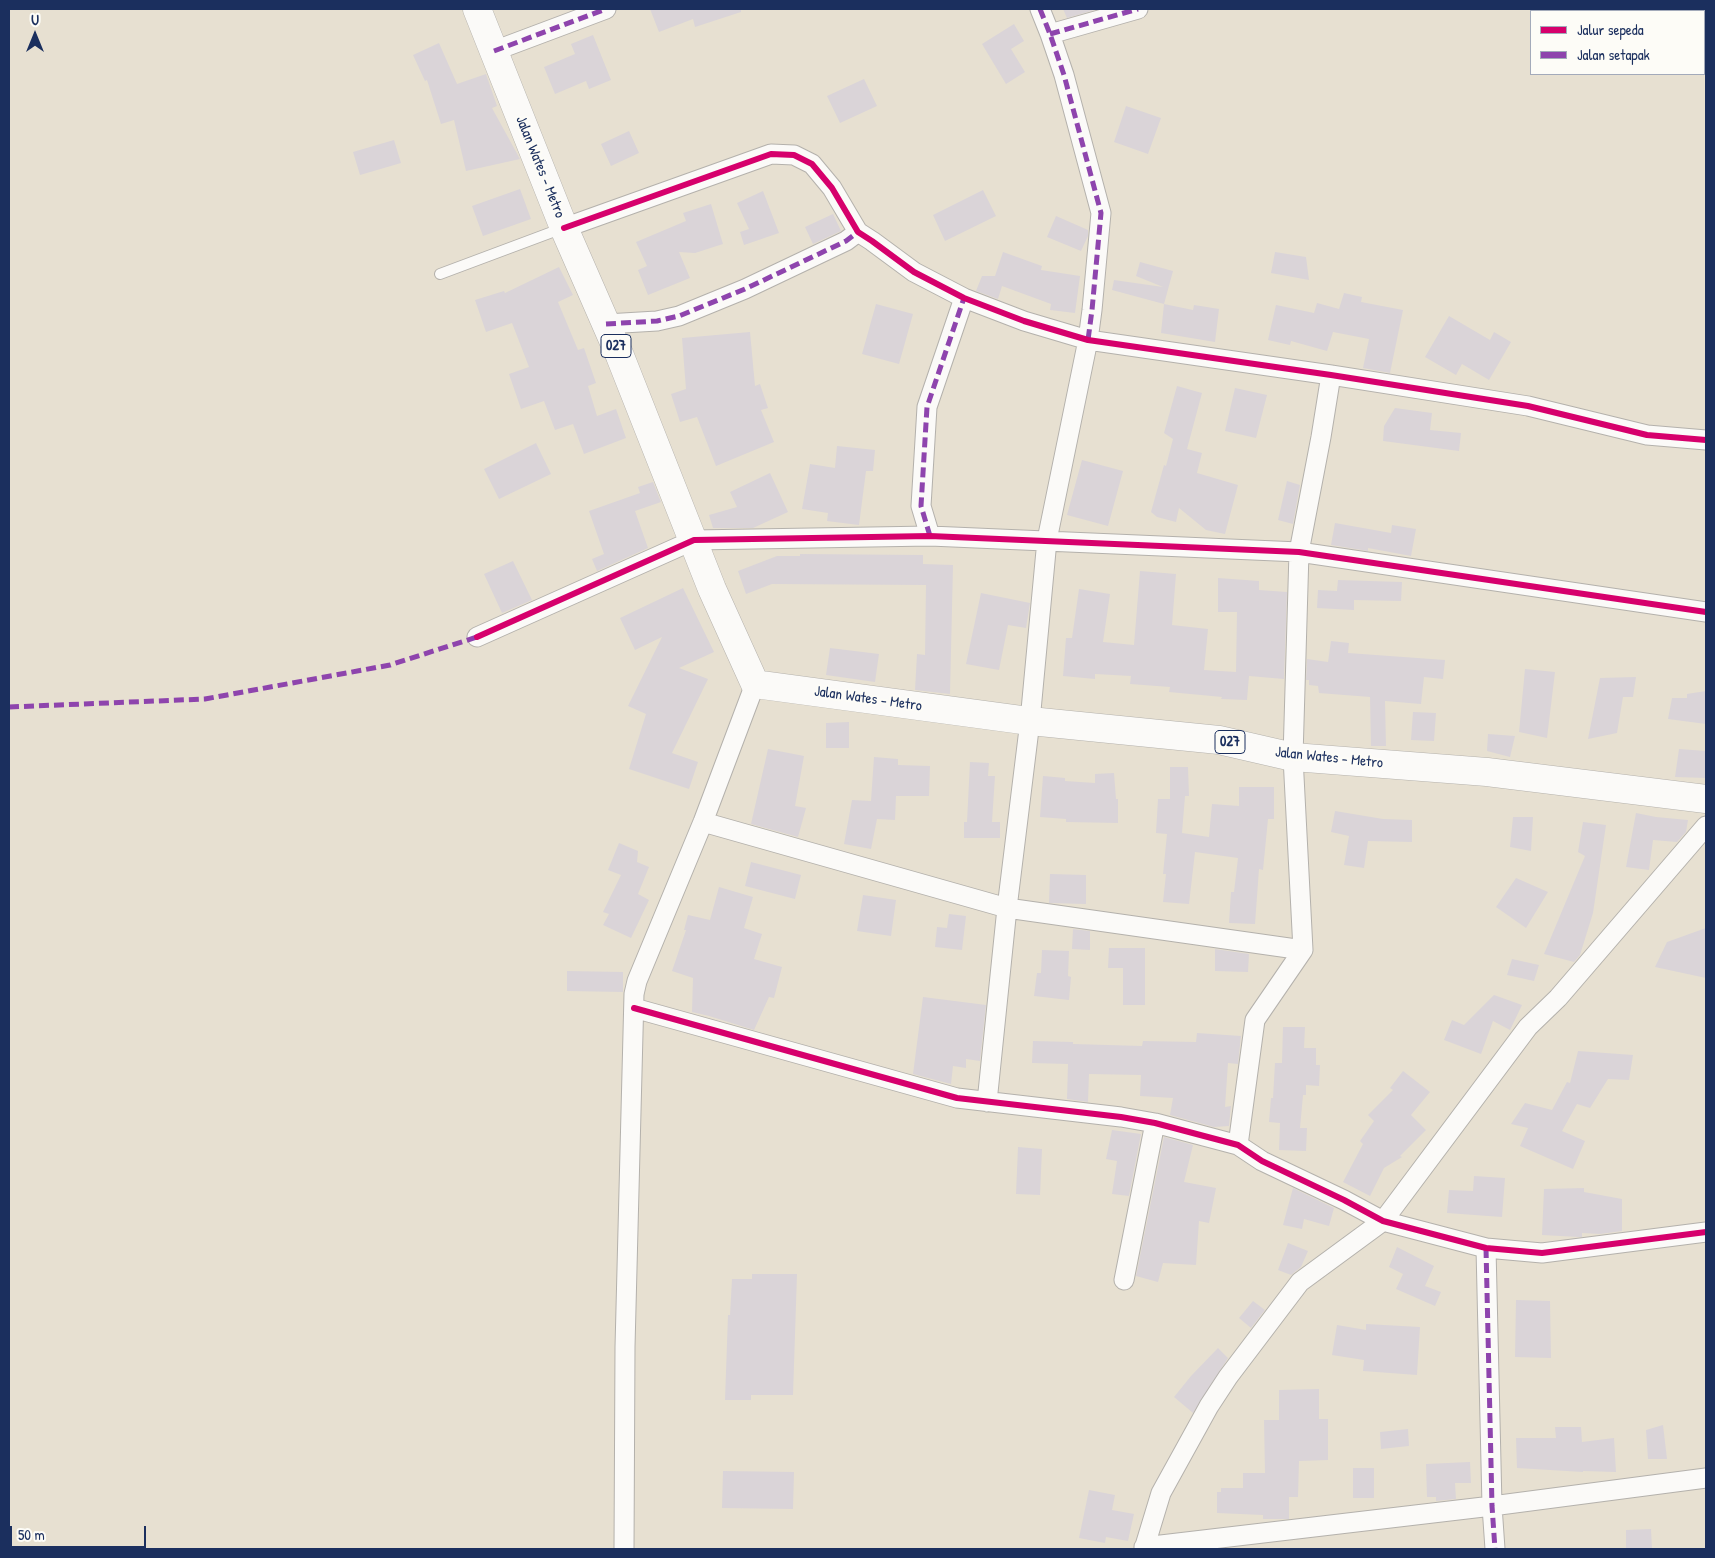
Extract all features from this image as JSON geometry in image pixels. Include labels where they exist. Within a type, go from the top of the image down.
[{"type":"main road","name":"Jalan Wates - Metro","points":[[477,9],[564,228],[606,324],[694,540],[712,589],[754,684],[1030,721],[1219,740],[1293,756],[1486,772],[1706,799]]},
{"type":"street","points":[[494,51],[606,9]]},
{"type":"street","points":[[987,1102],[1007,908],[1030,721],[1047,540],[1088,340],[1101,213],[1064,75],[1040,9]]},
{"type":"street","points":[[1050,34],[1138,9]]},
{"type":"street","points":[[564,228],[771,154],[794,155],[812,164],[832,188],[858,232],[914,272],[964,298],[1024,321],[1088,340],[1528,406],[1647,435],[1706,440]]},
{"type":"street","points":[[606,324],[657,321],[679,316],[746,289],[846,241],[858,232]]},
{"type":"street","points":[[930,536],[921,506],[926,407],[964,298]]},
{"type":"street","points":[[1238,1145],[1255,1020],[1303,950],[1293,756],[1299,552],[1331,375]]},
{"type":"street","points":[[477,637],[694,540],[930,536],[1299,552],[1706,612]]},
{"type":"street","points":[[624,1549],[625,1347],[634,994],[637,981],[703,822],[754,684]]},
{"type":"street","points":[[703,822],[1007,908],[1303,950]]},
{"type":"street","points":[[1706,826],[1558,998],[1528,1027],[1384,1221],[1300,1282],[1228,1377],[1209,1406],[1161,1494],[1144,1548],[1706,1478]]},
{"type":"street","points":[[634,1008],[957,1098],[1121,1117],[1155,1123],[1238,1145],[1262,1161],[1384,1221],[1486,1248],[1542,1253],[1706,1232]]},
{"type":"street","points":[[1124,1280],[1155,1123]]},
{"type":"street","points":[[1486,1248],[1492,1506],[1495,1549]]},
{"type":"lane","points":[[440,274],[564,228]]},
{"type":"building","points":[[650,9],[741,9],[741,12],[695,27],[693,19],[659,32]]},
{"type":"building","points":[[1063,9],[1098,9],[1067,18]]},
{"type":"building","points":[[1014,24],[1024,41],[1011,49],[1025,72],[1006,84],[982,44]]},
{"type":"building","points":[[593,35],[611,80],[589,89],[586,81],[555,94],[544,67],[575,54],[571,44]]},
{"type":"building","points":[[439,43],[457,84],[486,74],[497,106],[492,108],[520,159],[466,171],[454,120],[441,124],[427,80],[425,81],[413,55]]},
{"type":"building","points":[[864,79],[877,106],[840,123],[827,96]]},
{"type":"building","points":[[1126,106],[1161,118],[1148,154],[1114,142]]},
{"type":"building","points":[[629,131],[639,153],[611,166],[601,144]]},
{"type":"building","points":[[394,140],[401,163],[360,175],[353,152]]},
{"type":"building","points":[[520,189],[531,219],[483,236],[472,206]]},
{"type":"building","points":[[983,190],[996,216],[945,241],[933,215]]},
{"type":"building","points":[[763,191],[779,233],[744,245],[740,232],[749,229],[737,203]]},
{"type":"building","points":[[711,204],[723,244],[695,253],[679,252],[690,278],[648,295],[638,270],[647,266],[636,242],[686,221],[683,213]]},
{"type":"building","points":[[833,214],[841,231],[813,244],[805,227]]},
{"type":"building","points":[[1056,216],[1088,230],[1088,236],[1081,251],[1047,237]]},
{"type":"building","points":[[1003,252],[1042,266],[1041,270],[1080,276],[1075,313],[1050,310],[1051,304],[1002,286],[998,299],[976,291],[982,276],[995,276]]},
{"type":"building","points":[[1275,252],[1306,257],[1309,280],[1271,273]]},
{"type":"building","points":[[1140,262],[1173,271],[1164,304],[1112,290],[1114,280],[1163,287],[1136,276]]},
{"type":"building","points":[[559,267],[573,295],[558,302],[578,350],[584,348],[596,383],[588,386],[597,416],[616,409],[626,438],[584,454],[573,424],[555,430],[544,401],[521,409],[509,374],[529,367],[512,323],[486,332],[475,300],[504,291],[505,293]]},
{"type":"building","points":[[1344,293],[1362,297],[1361,302],[1403,310],[1390,373],[1363,368],[1369,339],[1333,332],[1327,351],[1291,341],[1290,345],[1268,340],[1276,305],[1314,313],[1317,303],[1339,309]]},
{"type":"building","points":[[876,304],[913,314],[899,364],[862,354]]},
{"type":"building","points":[[1164,304],[1193,310],[1194,305],[1219,309],[1215,342],[1161,333]]},
{"type":"building","points":[[1449,316],[1490,340],[1494,332],[1511,342],[1489,380],[1462,364],[1456,375],[1425,357]]},
{"type":"building","points":[[750,332],[755,386],[760,384],[768,408],[761,410],[774,442],[716,466],[697,417],[680,422],[671,394],[686,389],[682,338]]},
{"type":"building","points":[[1177,386],[1202,393],[1187,449],[1202,453],[1197,473],[1238,485],[1225,534],[1206,530],[1179,508],[1176,522],[1157,517],[1151,512],[1173,439],[1164,433]]},
{"type":"building","points":[[1235,388],[1267,395],[1256,438],[1225,431]]},
{"type":"building","points":[[1395,408],[1432,413],[1430,430],[1461,433],[1459,451],[1383,441],[1384,426]]},
{"type":"building","points":[[536,443],[551,474],[499,499],[484,469]]},
{"type":"building","points":[[837,446],[875,450],[873,471],[866,471],[859,525],[827,521],[828,513],[802,509],[810,464],[835,468]]},
{"type":"building","points":[[1082,460],[1123,471],[1108,526],[1067,515]]},
{"type":"building","points":[[770,473],[788,512],[753,528],[713,528],[709,515],[737,507],[730,492]]},
{"type":"building","points":[[1287,481],[1300,485],[1293,524],[1278,520]]},
{"type":"building","points":[[653,482],[661,502],[635,511],[648,548],[597,571],[592,559],[604,554],[589,511],[640,493],[638,487]]},
{"type":"building","points":[[1335,523],[1391,533],[1392,525],[1416,529],[1411,556],[1368,548],[1368,551],[1331,545]]},
{"type":"building","points":[[800,554],[923,555],[923,564],[953,565],[950,694],[915,690],[917,654],[925,655],[926,585],[772,584],[746,594],[738,571],[777,556],[800,556]]},
{"type":"building","points":[[513,561],[532,600],[502,613],[484,574]]},
{"type":"building","points":[[1140,571],[1176,574],[1172,625],[1208,629],[1204,670],[1236,672],[1237,612],[1218,612],[1218,578],[1259,581],[1259,590],[1287,592],[1284,679],[1249,676],[1247,700],[1221,699],[1222,697],[1169,692],[1170,687],[1130,684],[1131,676],[1095,674],[1095,679],[1063,676],[1066,638],[1072,638],[1079,589],[1110,594],[1103,642],[1134,645]]},
{"type":"building","points":[[1338,580],[1402,582],[1401,601],[1354,600],[1354,610],[1317,608],[1318,590],[1337,591]]},
{"type":"building","points":[[683,588],[714,652],[679,668],[708,679],[672,753],[698,762],[689,789],[629,769],[646,714],[628,706],[662,637],[635,650],[620,618]]},
{"type":"building","points":[[981,593],[1030,603],[1026,628],[1008,625],[999,670],[966,664]]},
{"type":"building","points":[[1331,641],[1349,643],[1348,653],[1445,660],[1443,679],[1424,677],[1421,704],[1385,701],[1386,746],[1371,746],[1370,697],[1319,693],[1318,686],[1309,685],[1309,680],[1306,680],[1307,659],[1328,662]]},
{"type":"building","points":[[830,648],[879,654],[875,682],[826,675]]},
{"type":"building","points":[[1525,669],[1555,672],[1547,738],[1519,732]]},
{"type":"building","points":[[1636,677],[1633,697],[1623,697],[1617,733],[1588,739],[1600,678]]},
{"type":"building","points":[[1706,691],[1706,724],[1668,719],[1672,698],[1687,698],[1687,694]]},
{"type":"building","points":[[1413,712],[1436,713],[1434,741],[1411,740]]},
{"type":"building","points":[[849,722],[849,748],[826,748],[826,723]]},
{"type":"building","points":[[1488,734],[1515,736],[1510,757],[1487,751]]},
{"type":"building","points":[[768,749],[804,756],[795,806],[806,808],[798,837],[751,824]]},
{"type":"building","points":[[1679,749],[1706,751],[1706,778],[1675,777]]},
{"type":"building","points":[[874,757],[898,759],[898,765],[930,766],[929,796],[896,796],[895,820],[877,819],[871,849],[844,844],[852,800],[871,801]]},
{"type":"building","points":[[970,762],[989,763],[988,776],[995,776],[992,822],[1000,822],[1000,838],[964,838],[964,822],[967,822]]},
{"type":"building","points":[[1170,767],[1188,767],[1189,796],[1185,796],[1182,833],[1209,837],[1212,804],[1239,806],[1239,787],[1274,787],[1274,819],[1268,819],[1263,870],[1259,869],[1255,924],[1229,923],[1231,892],[1234,892],[1238,858],[1195,852],[1189,904],[1163,902],[1166,874],[1163,874],[1167,834],[1156,833],[1158,799],[1170,799]]},
{"type":"building","points":[[1114,773],[1116,799],[1118,799],[1118,823],[1066,822],[1066,819],[1040,817],[1043,776],[1065,778],[1065,781],[1095,783],[1095,774]]},
{"type":"building","points":[[1335,811],[1383,819],[1412,820],[1412,842],[1368,841],[1364,868],[1344,865],[1349,836],[1331,832]]},
{"type":"building","points":[[1636,813],[1688,820],[1686,832],[1677,842],[1653,840],[1649,870],[1626,867]]},
{"type":"building","points":[[1513,817],[1533,817],[1531,851],[1510,847]]},
{"type":"building","points":[[1583,822],[1606,825],[1593,913],[1580,955],[1574,962],[1544,954],[1585,856],[1578,852]]},
{"type":"building","points":[[619,843],[638,851],[637,862],[649,867],[638,894],[649,900],[631,938],[603,925],[609,914],[603,912],[621,875],[608,870]]},
{"type":"building","points":[[751,862],[801,875],[795,899],[745,886]]},
{"type":"building","points":[[1050,874],[1086,875],[1086,904],[1049,903]]},
{"type":"building","points":[[1516,878],[1548,892],[1526,928],[1496,907]]},
{"type":"building","points":[[719,887],[753,897],[744,928],[762,934],[754,959],[782,967],[774,998],[769,997],[754,1030],[692,1012],[693,978],[672,971],[686,930],[684,930],[688,915],[710,920]]},
{"type":"building","points":[[863,895],[896,900],[891,936],[857,931]]},
{"type":"building","points":[[949,914],[966,916],[962,950],[935,947],[937,927],[947,928]]},
{"type":"building","points":[[1706,928],[1706,978],[1655,967],[1667,942]]},
{"type":"building","points":[[1073,929],[1090,931],[1090,950],[1072,949]]},
{"type":"building","points":[[1109,948],[1145,948],[1145,1005],[1123,1005],[1123,968],[1108,968]]},
{"type":"building","points":[[1215,949],[1249,954],[1248,972],[1215,971]]},
{"type":"building","points":[[1042,950],[1069,951],[1068,976],[1071,977],[1069,1000],[1034,996],[1037,973],[1041,973]]},
{"type":"building","points":[[1512,959],[1539,965],[1534,981],[1507,975]]},
{"type":"building","points":[[567,971],[623,972],[623,992],[567,991]]},
{"type":"building","points":[[1494,995],[1522,1005],[1510,1030],[1493,1021],[1481,1054],[1444,1040],[1452,1020],[1464,1025]]},
{"type":"building","points":[[923,997],[986,1005],[980,1061],[966,1059],[966,1068],[953,1066],[951,1084],[913,1074]]},
{"type":"building","points":[[1283,1027],[1305,1027],[1304,1048],[1316,1048],[1316,1065],[1320,1065],[1319,1086],[1306,1085],[1306,1095],[1303,1095],[1300,1128],[1307,1128],[1306,1151],[1279,1150],[1280,1123],[1269,1122],[1271,1098],[1273,1098],[1275,1063],[1282,1063]]},
{"type":"building","points":[[1197,1033],[1241,1036],[1238,1064],[1228,1063],[1225,1107],[1231,1106],[1229,1126],[1214,1127],[1170,1115],[1173,1098],[1140,1096],[1141,1075],[1089,1074],[1088,1102],[1067,1099],[1068,1064],[1032,1063],[1033,1041],[1142,1046],[1143,1041],[1196,1042]]},
{"type":"building","points":[[1578,1051],[1633,1055],[1629,1080],[1608,1079],[1590,1108],[1577,1104],[1562,1131],[1585,1141],[1573,1169],[1520,1146],[1528,1128],[1511,1124],[1525,1103],[1552,1110],[1567,1082],[1570,1083]]},
{"type":"building","points":[[1403,1071],[1430,1092],[1411,1115],[1426,1130],[1400,1156],[1402,1157],[1384,1168],[1370,1196],[1343,1182],[1363,1144],[1360,1141],[1374,1121],[1368,1115],[1393,1090],[1390,1088]]},
{"type":"building","points":[[1112,1130],[1141,1134],[1129,1196],[1112,1194],[1117,1161],[1106,1159]]},
{"type":"building","points":[[1164,1137],[1193,1145],[1184,1182],[1216,1188],[1209,1223],[1199,1221],[1196,1265],[1163,1263],[1158,1282],[1136,1276]]},
{"type":"building","points":[[1018,1147],[1042,1149],[1040,1195],[1016,1194]]},
{"type":"building","points":[[1474,1176],[1505,1178],[1502,1217],[1447,1213],[1449,1190],[1473,1191]]},
{"type":"building","points":[[1293,1188],[1334,1208],[1329,1226],[1304,1219],[1302,1229],[1283,1225]]},
{"type":"building","points":[[1584,1188],[1584,1192],[1622,1199],[1622,1231],[1600,1234],[1582,1233],[1582,1237],[1542,1235],[1544,1189]]},
{"type":"building","points":[[1288,1243],[1308,1251],[1301,1267],[1291,1275],[1278,1270]]},
{"type":"building","points":[[1397,1247],[1434,1266],[1425,1286],[1441,1292],[1435,1306],[1396,1289],[1403,1274],[1389,1267]]},
{"type":"building","points":[[752,1274],[797,1274],[793,1395],[751,1395],[751,1400],[725,1400],[728,1315],[730,1315],[732,1279],[752,1279]]},
{"type":"building","points":[[1516,1300],[1550,1301],[1551,1358],[1515,1357]]},
{"type":"building","points":[[1253,1301],[1265,1310],[1251,1328],[1239,1318]]},
{"type":"building","points":[[1366,1324],[1420,1327],[1417,1375],[1363,1371],[1364,1360],[1332,1355],[1337,1325],[1366,1330]]},
{"type":"building","points":[[1218,1348],[1228,1358],[1193,1413],[1174,1397]]},
{"type":"building","points":[[1319,1389],[1319,1419],[1328,1419],[1328,1460],[1299,1461],[1298,1497],[1289,1497],[1289,1519],[1263,1519],[1263,1515],[1217,1513],[1217,1492],[1221,1492],[1221,1488],[1243,1488],[1243,1473],[1265,1473],[1264,1420],[1279,1420],[1279,1390]]},
{"type":"building","points":[[1663,1425],[1667,1459],[1648,1459],[1646,1430]]},
{"type":"building","points":[[1555,1427],[1581,1427],[1582,1442],[1614,1438],[1616,1472],[1517,1468],[1516,1438],[1556,1438]]},
{"type":"building","points":[[1408,1429],[1409,1446],[1381,1449],[1380,1432]]},
{"type":"building","points":[[1470,1462],[1471,1483],[1455,1483],[1456,1499],[1436,1501],[1436,1497],[1427,1497],[1426,1464]]},
{"type":"building","points":[[1353,1468],[1374,1468],[1374,1498],[1353,1498]]},
{"type":"building","points":[[723,1471],[794,1472],[793,1509],[722,1508]]},
{"type":"building","points":[[1089,1490],[1115,1495],[1112,1510],[1134,1514],[1128,1541],[1106,1537],[1105,1543],[1079,1538]]},
{"type":"building","points":[[1651,1529],[1652,1549],[1626,1549],[1626,1530]]},
{"type":"marked path","points":[[494,51],[606,9]]},
{"type":"marked path","points":[[1040,9],[1064,75],[1101,213],[1088,340]]},
{"type":"marked path","points":[[1050,34],[1138,9]]},
{"type":"marked path","points":[[606,324],[657,321],[679,316],[745,289],[846,241],[858,232],[856,230]]},
{"type":"marked path","points":[[930,536],[921,506],[927,407],[964,298]]},
{"type":"marked path","points":[[9,707],[205,699],[390,665],[477,637]]},
{"type":"marked path","points":[[1486,1248],[1492,1506],[1495,1549]]},
{"type":"cycle path","points":[[564,228],[771,154],[794,155],[812,164],[832,188],[858,232],[914,272],[964,298],[1024,321],[1088,340],[1528,406],[1647,435],[1706,440]]},
{"type":"cycle path","points":[[477,637],[694,540],[930,536],[1299,552],[1706,612]]},
{"type":"cycle path","points":[[634,1008],[957,1098],[1121,1117],[1155,1123],[1238,1145],[1262,1161],[1383,1221],[1486,1248],[1542,1253],[1706,1232]]}]
